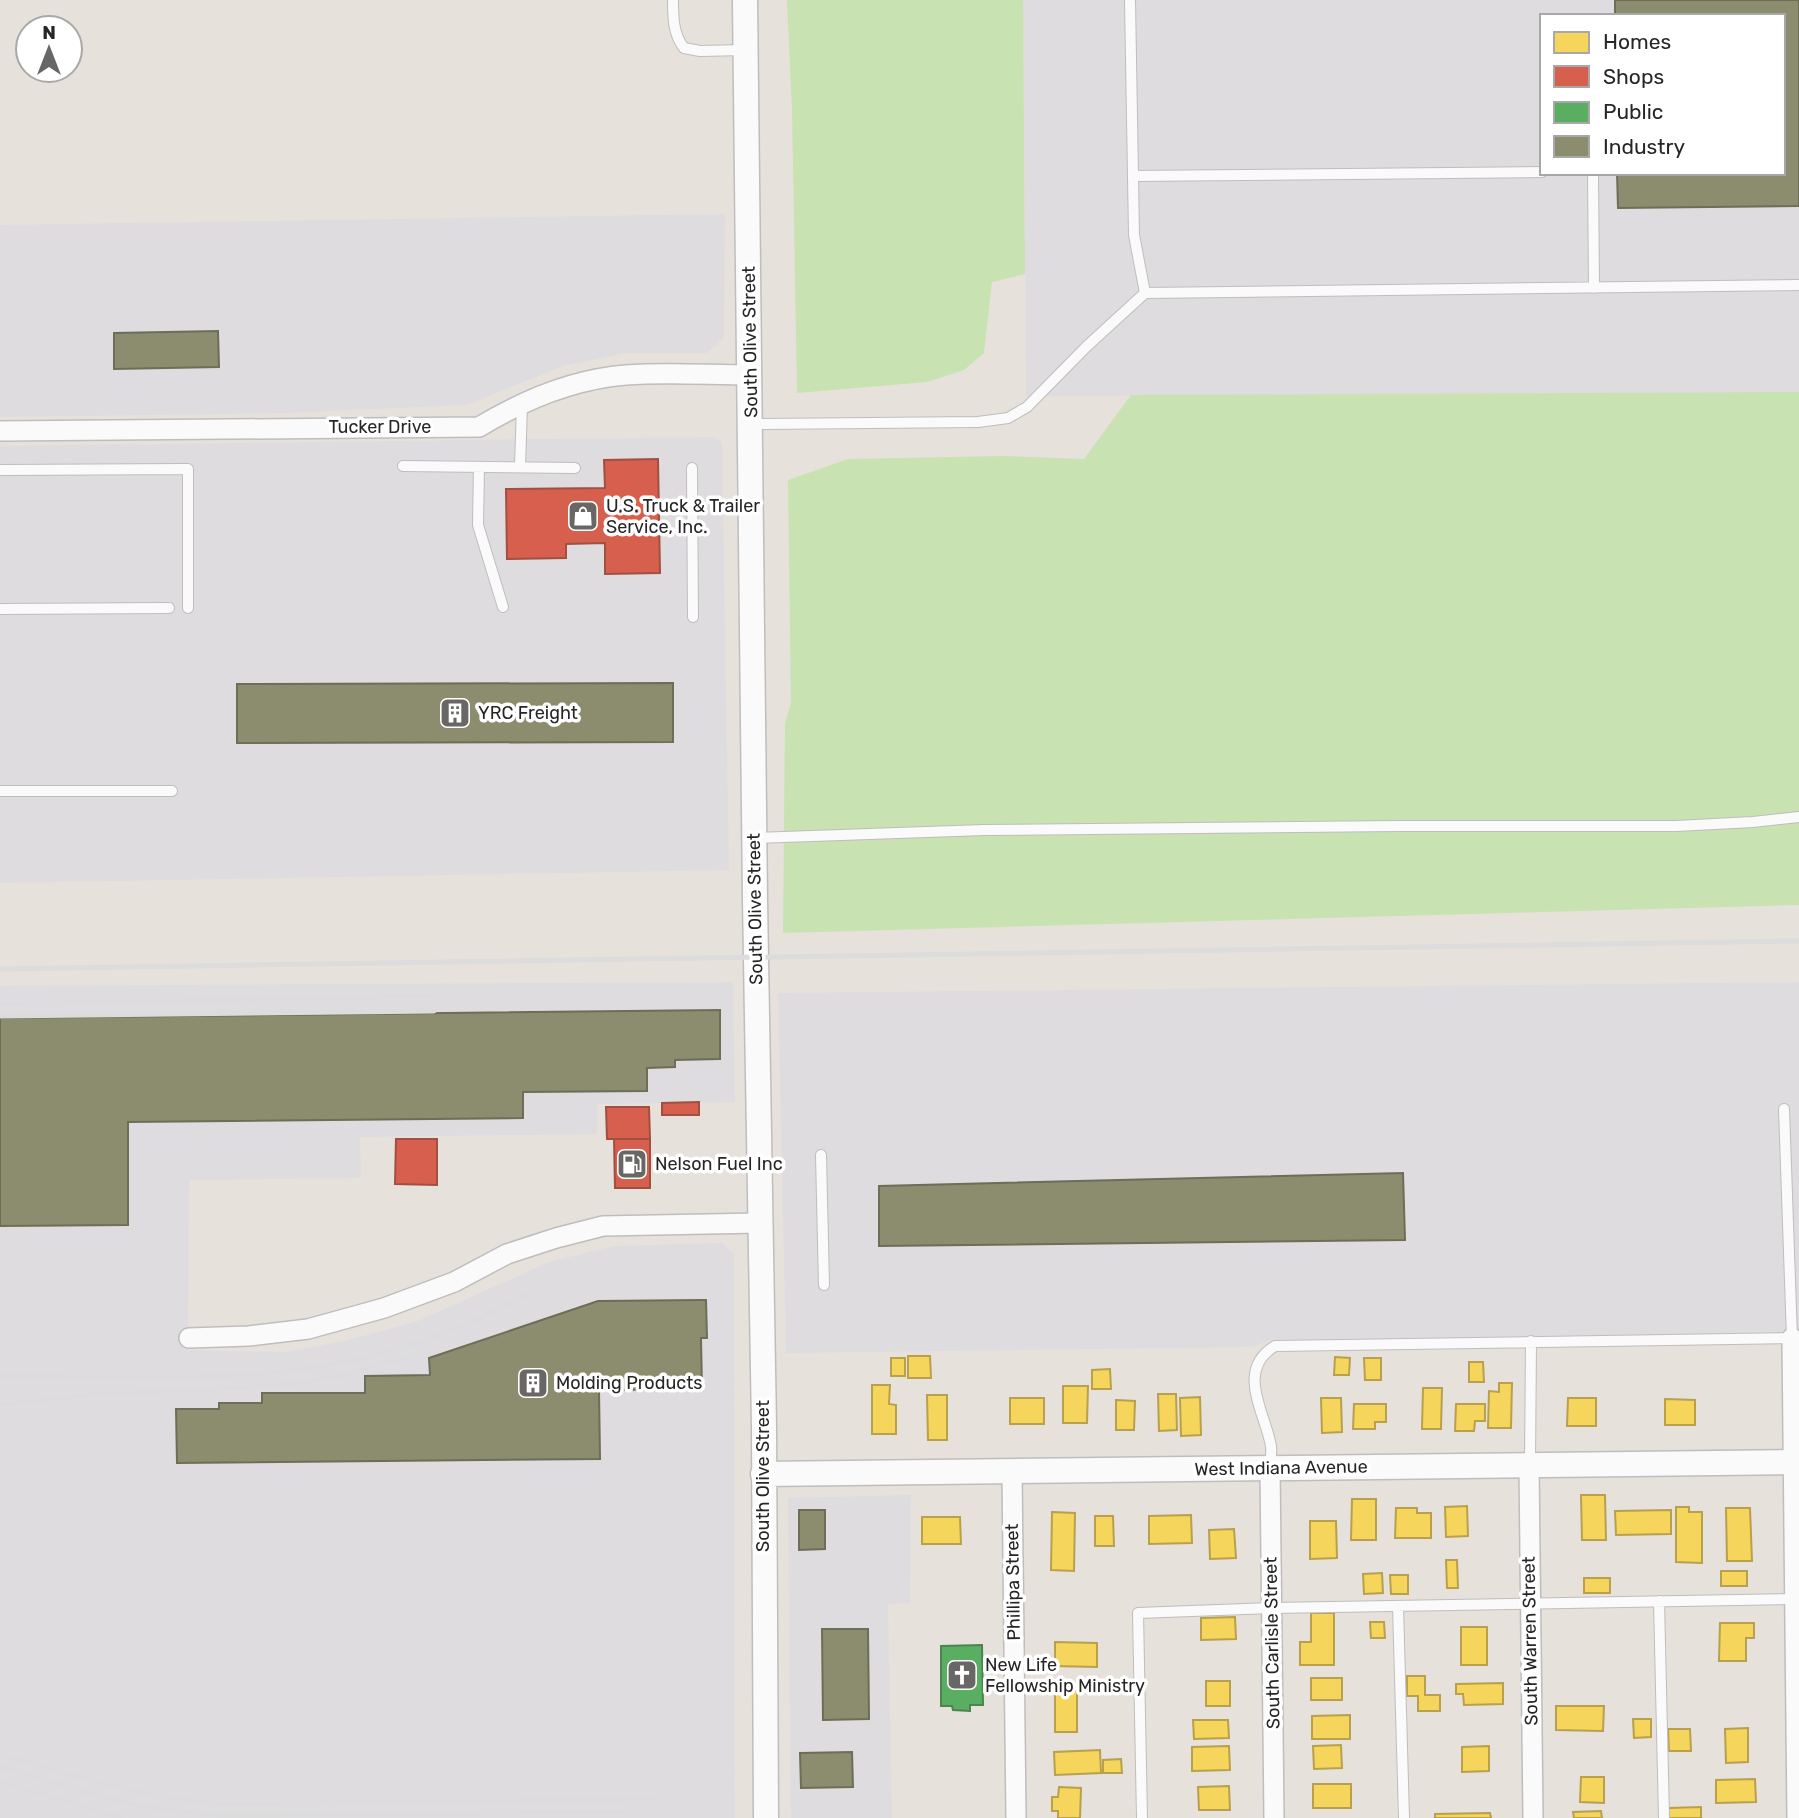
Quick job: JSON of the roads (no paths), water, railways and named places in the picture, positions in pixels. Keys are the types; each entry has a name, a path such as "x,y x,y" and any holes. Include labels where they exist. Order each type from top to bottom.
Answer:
{"street":[{"name":"South Olive Street","path":"745,0 766,1818"},
{"name":"Tucker Drive","path":"0,430 479,427 522,403 570,386 624,375 750,375"},
{"path":"189,1338 249,1336 307,1329 384,1308 454,1282 507,1254 603,1226 759,1223"},
{"path":"1795,1338 1797,1818"},
{"name":"West Indiana Avenue","path":"763,1474 1796,1462"},
{"name":"South Warren Street","path":"1529,1465 1533,1818"},
{"name":"South Carlisle Street","path":"1270,1468 1274,1818"},
{"name":"Phillipa Street","path":"1012,1472 1016,1818"}],"lane":[{"path":"673,0 673,22 676,35 684,48 700,51 746,50"},
{"path":"1130,0 1134,234 1145,293"},
{"path":"1133,176 1540,172"},
{"path":"1592,175 1594,288"},
{"path":"751,424 978,422 1008,418 1027,407 1086,347 1145,293 1799,285"},
{"path":"520,467 522,403"},
{"path":"403,466 575,468"},
{"path":"479,467 478,526 503,607"},
{"path":"692,468 693,617"},
{"path":"0,470 188,469 188,608"},
{"path":"0,609 169,608"},
{"path":"0,791 172,791"},
{"path":"754,838 997,830 1676,826 1799,817"},
{"path":"1270,1468 1271,1448 1257,1398 1255,1372 1264,1353 1275,1346 1795,1338 1784,1109"},
{"path":"821,1155 824,1285"},
{"path":"1529,1465 1531,1341"},
{"path":"1142,1818 1138,1613 1272,1608 1796,1599"},
{"path":"1659,1601 1664,1818"},
{"path":"1398,1606 1404,1818"}],"railway":[{"path":"0,969 1799,941"},
{"path":"0,1004 434,996"},
{"path":"0,1016 434,1011"},
{"path":"0,1376 205,1376 308,1368 358,1359 423,1341 529,1293"},
{"path":"97,1394 290,1384 335,1377 419,1354"},
{"path":"0,1405 107,1393"},
{"path":"0,1754 138,1792 224,1804 653,1799"},
{"path":"0,1767 145,1807 224,1816 653,1811"},
{"path":"0,1782 122,1818"}],"place":[{"name":"U.S. Truck & Trailer Service, Inc.","path":"583,516"},
{"name":"YRC Freight","path":"455,713"},
{"name":"Nelson Fuel Inc","path":"632,1164"},
{"name":"Molding Products","path":"533,1383"},
{"name":"New Life Fellowship Ministry","path":"962,1675"}]}
